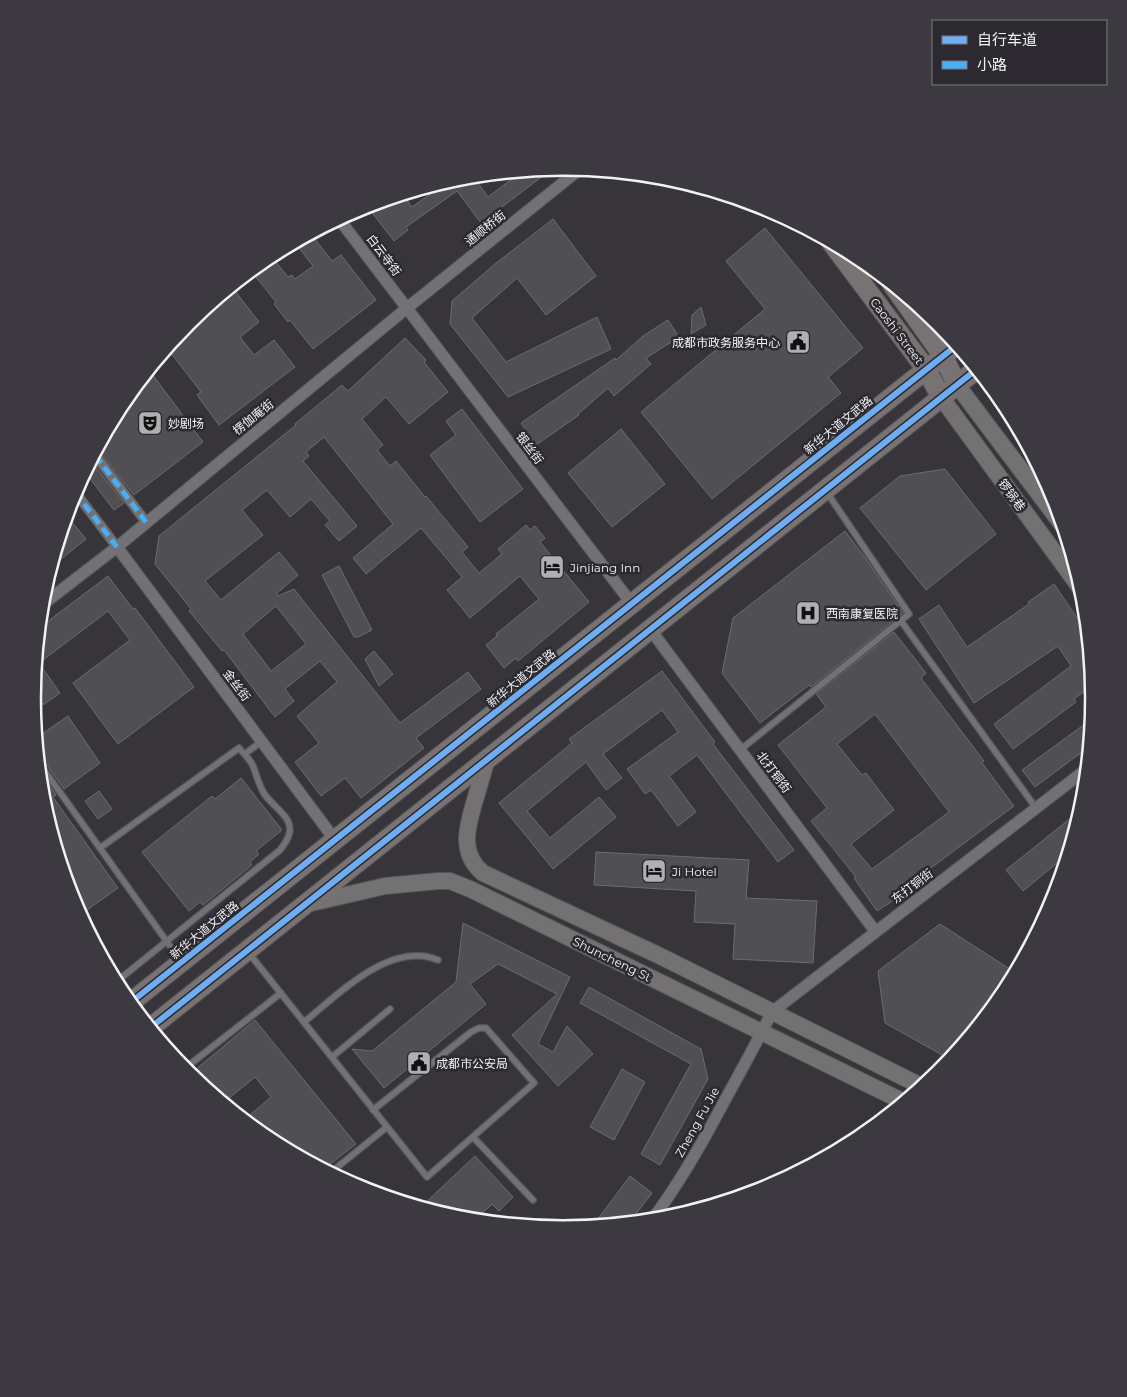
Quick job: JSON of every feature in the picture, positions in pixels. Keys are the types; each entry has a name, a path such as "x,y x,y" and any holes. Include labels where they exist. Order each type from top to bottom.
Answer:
{"main road":[{"name":"Caoshi Street","path":"842,256 926,369 942,397"},
{"name":"Caoshi Street","path":"925,322 950,350 957,385"},
{"name":"新华大道文武路","path":"136,998 950,350"},
{"path":"155,1024 972,373"},
{"name":"锣锅巷","path":"957,385 1049,507"},
{"name":"锣锅巷","path":"942,397 1071,575"},
{"name":"Shuncheng St","path":"488,759 467,830 467,846 471,858 475,866 483,873 658,955 916,1084"},
{"name":"Shuncheng St","path":"305,904 385,886 438,881 450,882 470,889 898,1099"}],"street":[{"name":"通顺桥街","path":"407,308 571,176"},
{"name":"白云寺街","path":"344,225 407,308"},
{"name":"楞伽庵街","path":"51,598 117,547 407,308"},
{"name":"银丝街","path":"407,308 632,604"},
{"path":"99,460 146,522"},
{"path":"81,500 117,547"},
{"name":"金丝街","path":"117,547 335,840"},
{"name":"北打铜街","path":"650,629 875,932"},
{"name":"东打铜街","path":"762,1033 772,1012 1080,774"},
{"name":"Zheng Fu Jie","path":"657,1212 696,1154 762,1033"}],"lane":[{"path":"740,750 909,614 825,490"},
{"path":"901,621 1036,808"},
{"path":"245,754 262,741"},
{"path":"100,848 239,748 253,766 256,779 264,794 288,822 290,833 288,840 280,850 122,977"},
{"path":"47,774 182,962"},
{"path":"247,950 427,1177 534,1083 486,1028 479,1028 471,1032 374,1110"},
{"path":"304,1022 363,974 378,965 396,958 414,955 438,960"},
{"path":"190,1064 281,993"},
{"path":"332,1057 390,1009"},
{"path":"336,1168 387,1127"},
{"path":"473,1137 533,1200"}],"building":[{"path":"542,177 481,223 457,191 406,227 408,230 394,241 372,213 407,201 412,207 432,193 478,184 488,197 512,179"},
{"path":"553,219 596,276 546,315 517,278 472,318 506,362 597,317 611,349 508,397 450,324 452,301 495,264"},
{"path":"765,228 863,348 828,377 841,393 712,499 641,412 765,309 726,261"},
{"path":"315,239 332,261 341,255 376,300 313,349 290,320 288,322 274,304 276,302 256,277 276,262 288,277 292,275 295,279 313,266 299,248"},
{"path":"236,292 259,322 240,337 254,355 274,340 295,367 219,425 197,395 201,392 171,354 194,329"},
{"path":"701,307 706,325 691,334 692,315"},
{"path":"668,320 679,337 646,358 651,364 614,396 608,388 579,415 536,445 521,423 615,358 616,360 643,336"},
{"path":"405,338 426,360 424,362 448,392 409,424 386,397 362,419 383,445 377,450 390,466 396,461 426,496 468,547 462,552 479,573 502,554 498,549 526,525 530,530 535,526 545,538 540,542 589,602 518,661 516,658 504,668 486,645 497,636 496,634 539,599 520,576 470,618 447,590 462,577 421,528 366,574 353,558 393,524 324,437 306,452 309,456 303,461 357,526 339,541 325,525 330,521 311,499 290,517 267,490 242,510 263,535 205,581 221,600 279,552 298,575 277,593 278,596 294,589 400,723 468,672 481,689 416,738 424,748 361,798 345,778 321,796 295,762 319,743 297,716 337,682 320,661 285,689 294,701 275,717 224,650 222,651 189,611 191,609 155,564 159,536 296,425 342,385 348,391","holes":["276,606 306,644 271,671 243,634"]},
{"name":"妙剧场","path":"153,376 203,442 134,495 102,455 129,408"},
{"path":"462,409 523,489 480,522 430,455 456,435 446,421"},
{"path":"621,429 665,484 612,527 568,473"},
{"path":"96,467 124,503 114,510 90,479"},
{"path":"945,469 996,534 926,590 860,508 900,476"},
{"path":"72,522 86,539 60,560"},
{"path":"845,531 903,613 811,687 809,685 760,723 722,673 733,618"},
{"path":"339,566 372,630 358,637 354,637 322,575"},
{"path":"108,576 133,609 135,608 194,687 118,744 73,683 130,640 108,611 42,660 47,622"},
{"path":"1054,584 1080,622 1085,664 1086,690 1074,699 1076,702 1013,749 994,724 1071,666 1058,646 974,703 919,619 939,605 967,647 1029,604 1028,602"},
{"path":"894,632 926,673 921,678 984,761 982,763 1014,806 892,897 894,900 877,911 854,878 856,877 811,821 827,808 778,745 826,707 816,694","holes":["875,714 949,812 872,869 851,844 894,810 866,773 862,775 837,744"]},
{"path":"374,651 393,674 379,686 365,659"},
{"path":"42,667 60,693 43,705 41,702"},
{"path":"662,671 715,742 713,744 794,850 778,862 697,755 669,776 696,812 678,826 651,790 645,794 627,769 678,732 662,710 603,754 622,778 606,790 586,762 527,811 550,838 599,797 616,817 553,869 499,803 572,743 569,739"},
{"path":"68,716 100,763 64,789 46,764 42,734"},
{"path":"1085,724 1083,751 1035,787 1022,770"},
{"path":"241,778 282,830 256,851 259,854 250,862 252,865 203,905 200,902 189,911 142,852 212,796 215,799"},
{"path":"49,784 56,795 53,797 118,888 87,910 59,834"},
{"path":"99,791 112,809 98,819 85,801"},
{"path":"1072,817 1060,861 1023,891 1006,870"},
{"path":"596,852 749,860 746,898 817,901 813,963 733,959 735,924 694,922 696,891 594,885"},
{"path":"463,923 570,977 538,1044 553,1052 567,1026 593,1054 558,1086 512,1035 557,994 498,964 470,984 486,1004 384,1088 352,1049 372,1051 456,982"},
{"path":"940,924 1010,969 978,1016 944,1056 885,1023 878,971"},
{"path":"589,987 701,1049 708,1079 660,1165 641,1154 691,1064 580,1003"},
{"path":"255,1020 356,1144 329,1165 273,1133 249,1115 271,1097 255,1077 228,1099 196,1069"},
{"path":"622,1069 645,1082 614,1140 590,1127"},
{"path":"475,1156 513,1197 499,1211 492,1204 481,1214 426,1202"},
{"path":"630,1176 652,1193 635,1216 597,1220"}],"marked path":[{"path":"99,460 146,522"},
{"path":"81,500 117,547"}],"cycle path":[{"path":"136,998 952,349"},
{"path":"155,1024 972,373"}],"place":[{"name":"成都市政务服务中心","path":"798,342"},
{"name":"妙剧场","path":"150,423"},
{"name":"Jinjiang Inn","path":"552,567"},
{"name":"西南康复医院","path":"808,613"},
{"name":"Ji Hotel","path":"654,871"},
{"name":"成都市公安局","path":"419,1063"}]}
